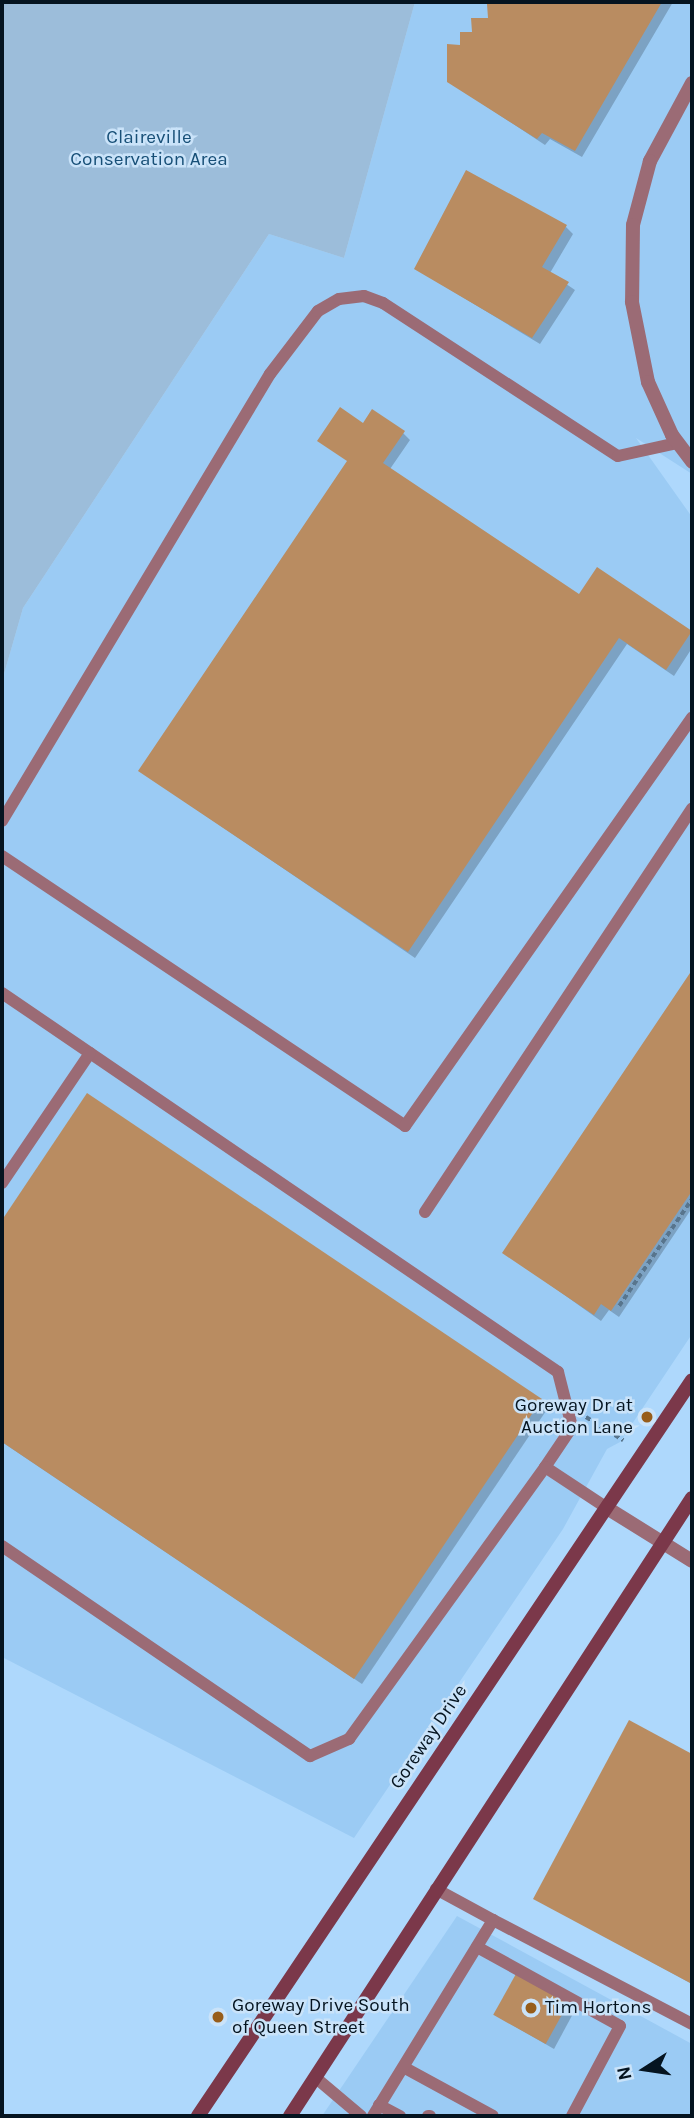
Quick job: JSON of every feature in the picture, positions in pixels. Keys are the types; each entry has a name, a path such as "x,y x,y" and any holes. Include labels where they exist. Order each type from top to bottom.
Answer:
{"main road":[{"name":"Goreway Drive","path":"198,2116 692,1380"},
{"path":"290,2116 692,1498"}],"street":[{"path":"692,83 650,161 633,225 638,348 677,443 692,463"},
{"path":"607,1508 692,1561"}],"lane":[{"path":"2,821 270,374 318,311 339,299 364,296 618,456 677,443"},
{"path":"2,856 405,1126 692,718"},
{"path":"425,1212 692,808"},
{"path":"2,993 558,1372 572,1427 349,1740 310,1756 2,1546"},
{"path":"2,1183 90,1053"},
{"path":"545,1467 607,1508"},
{"path":"436,1889 692,2024"},
{"path":"400,2116 376,2110 405,2068 493,1920"},
{"path":"477,1947 620,2025 572,2116"},
{"path":"405,2068 493,2116"},
{"path":"316,2078 361,2116"}],"path":[{"path":"620,1306 692,1199"},
{"path":"581,1414 623,1440"}],"shaded area":[{"path":"415,2 692,2 692,474 636,438 692,517 692,1334 620,1442 607,1449 563,1529 354,1838 2,1657 2,681 23,608 269,234 344,258"},
{"path":"457,1916 692,2044 692,2116 322,2116"}],"green space":[{"name":"Claireville Conservation Area","path":"2,2 415,2 344,258 269,234 23,608 2,681"}],"building":[{"path":"662,2 575,151 542,133 537,139 447,82 447,44 460,45 460,32 472,32 471,18 488,18 487,4"},
{"path":"466,170 567,225 542,267 569,282 532,338 414,269"},
{"path":"340,407 363,423 372,409 405,431 383,463 579,594 597,567 692,631 666,670 619,638 408,952 138,771 347,461 317,441"},
{"path":"692,970 692,1191 611,1311 601,1304 594,1315 502,1253"},
{"path":"87,1093 542,1399 354,1679 2,1442 2,1220"},
{"path":"629,1720 692,1754 692,1984 533,1899"},
{"name":"Tim Hortons","path":"517,1972 569,2001 546,2044 493,2015"}],"place":[{"name":"Goreway Dr at Auction Lane","path":"647,1417"},
{"name":"Tim Hortons","path":"531,2008"},
{"name":"Goreway Drive South of Queen Street","path":"218,2017"}]}
